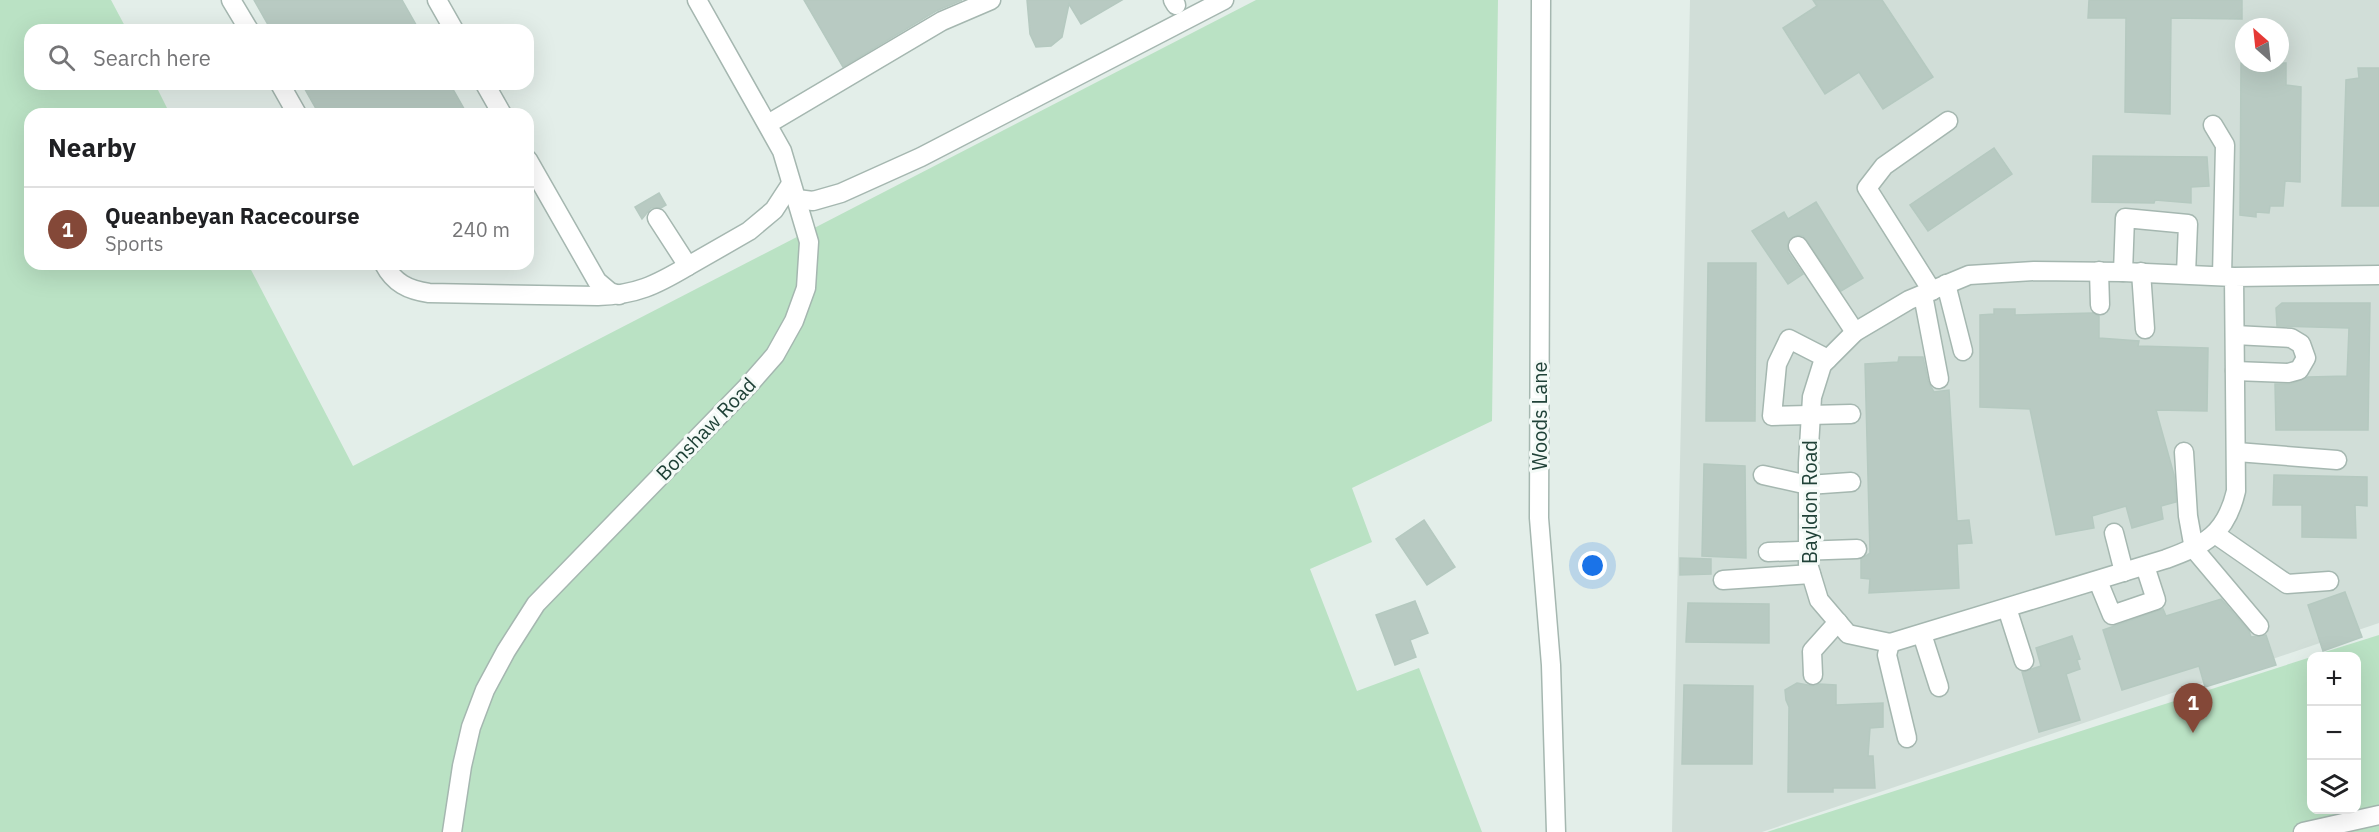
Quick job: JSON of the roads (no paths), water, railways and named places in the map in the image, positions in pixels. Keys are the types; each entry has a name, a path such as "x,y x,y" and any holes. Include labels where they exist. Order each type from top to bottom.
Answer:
{"street":[{"path":"231,0 245,24"},
{"path":"437,0 451,24"},
{"name":"Bonshaw Road","path":"452,832 462,766 471,727 485,690 506,651 536,604 747,387 775,355 794,321 806,288 809,242 782,151 697,0"},
{"path":"768,124 942,21 991,0"},
{"path":"387,270 401,284 412,290 429,293 620,296 658,284 749,231 794,192 813,201 841,193 901,166 1224,0"},
{"name":"Woods Lane","path":"1541,0 1539,518 1551,664 1556,832"},
{"path":"283,90 294,108"},
{"path":"488,90 499,108"},
{"path":"1948,121 1884,166 1867,188 1934,290 1963,351"},
{"path":"2213,125 2225,146 2228,277"},
{"path":"534,171 597,281 620,296"},
{"path":"657,218 688,266"},
{"path":"2123,272 2124,218 2188,224 2186,274"},
{"path":"1798,246 1855,332"},
{"name":"Bayldon Road","path":"2228,277 2235,335 2236,491 2231,513 2215,534 2193,549 2145,566 1890,643 1848,634 1820,600 1808,564 1808,485 1812,397 1822,365 1855,332 1934,290 1969,275 2034,271 2141,272 2228,277 2379,275"},
{"path":"2099,271 2100,305"},
{"path":"2141,272 2145,329"},
{"path":"1934,290 1939,379"},
{"path":"2235,335 2291,338 2301,344 2306,358 2299,370 2288,373 2235,370"},
{"path":"1828,359 1789,339 1777,364 1772,416 1851,414"},
{"path":"2237,452 2337,460"},
{"path":"2184,453 2188,516 2193,549 2259,626"},
{"path":"1763,475 1808,485 1851,482"},
{"path":"2114,533 2124,572"},
{"path":"2215,534 2287,584 2329,581"},
{"path":"1768,552 1857,549"},
{"path":"2098,581 2112,615 2156,600 2145,566"},
{"path":"1723,580 1811,574"},
{"path":"2007,609 2024,661"},
{"path":"1813,675 1812,651 1838,622"},
{"path":"1922,634 1939,687"},
{"path":"1890,643 1887,655 1907,738"},
{"path":"2303,832 2379,815"}],"place":[{"name":"Queanbeyan Racecourse","path":"2193,733"}]}
